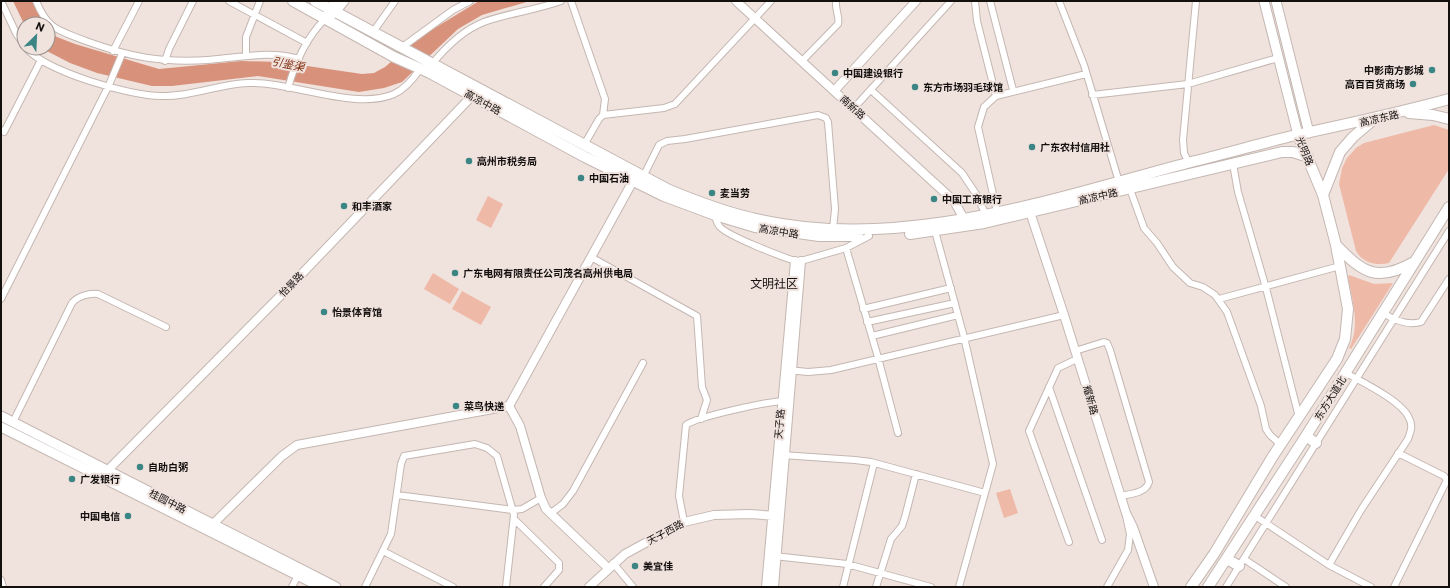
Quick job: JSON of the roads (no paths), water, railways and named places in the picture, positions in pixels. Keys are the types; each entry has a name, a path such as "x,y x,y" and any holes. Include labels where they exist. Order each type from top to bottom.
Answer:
{"main road":[{"name":"高凉中路","path":"293,1 394,57 472,96 578,154 633,181 755,227 790,233 819,236 869,236 935,231 984,223 1130,189 1216,167 1288,152 1302,154 1308,157"},
{"name":"高凉中路","path":"315,1 333,7 403,49 669,190 716,212 769,222 833,229 869,230 908,227 964,219 986,215 1119,182 1309,133"},
{"path":"325,19 333,7 344,1"},
{"name":"光明路","path":"1264,1 1298,135 1323,195 1336,245 1347,301"},
{"name":"光明路","path":"1276,1 1309,133"},
{"path":"384,51 389,41"},
{"path":"1286,87 1296,85"},
{"name":"高凉东路","path":"1309,133 1403,112 1449,99"},
{"path":"1403,112 1432,115 1449,119"},
{"path":"1323,195 1340,152 1353,137 1374,119"},
{"path":"1213,157 1216,167"},
{"name":"东方大道北","path":"1208,587 1346,373 1449,207"},
{"path":"1336,245 1361,268 1375,273 1397,271 1415,261"},
{"name":"东方大道北","path":"1191,587 1214,554 1279,447 1337,359 1344,344 1348,320 1347,301"},
{"name":"桂圆中路","path":"1,416 213,524 299,572 321,587"},
{"name":"桂圆中路","path":"1,427 102,478 299,572 336,587"},
{"path":"1306,436 1316,443"},
{"path":"1279,447 1292,458"},
{"path":"102,478 108,470"},
{"path":"1227,559 1241,562"}],"street":[{"path":"1,1 16,33"},
{"path":"36,1 44,17 54,28 113,51 121,56 165,61 209,60 246,55 280,54 298,61"},
{"path":"113,51 139,1"},
{"path":"165,61 171,44 193,1"},
{"path":"228,1 307,44"},
{"path":"246,55 246,37 260,1"},
{"path":"373,32 395,1"},
{"path":"403,49 453,10 470,1"},
{"path":"431,63 453,42 484,22 538,9 561,1"},
{"path":"571,1 605,100 603,116"},
{"name":"南新路","path":"736,1 957,204 964,219"},
{"path":"584,145 599,119 603,116 664,108 675,104 771,1"},
{"path":"802,61 838,24 839,20 835,12 836,1"},
{"path":"834,90 916,1"},
{"path":"854,108 951,1"},
{"path":"975,1 977,21 996,96"},
{"path":"990,1 1013,90"},
{"path":"1058,1 1086,74 1119,182"},
{"path":"1189,163 1183,146 1196,1"},
{"path":"288,86 307,44 325,19"},
{"path":"36,56 41,60 65,71 110,83 145,95 162,96 248,83 288,86 357,99 383,98 401,90 418,68"},
{"path":"1,299 110,83 121,56"},
{"path":"1092,95 1188,84 1278,58"},
{"path":"1,130 4,132 41,60"},
{"path":"997,212 978,128 984,108 996,96 1013,90 1086,74"},
{"path":"871,90 962,173 972,187 986,215"},
{"name":"怡景路","path":"108,470 294,282 472,96"},
{"path":"643,177 656,150 666,141 685,139 818,115 826,118 828,122 835,209 833,229"},
{"path":"1233,164 1238,192 1266,288 1299,417"},
{"path":"509,406 633,181"},
{"path":"1130,189 1144,228 1161,248 1174,267 1190,283 1203,287 1219,299 1235,330 1261,406 1266,429 1279,447"},
{"path":"716,212 719,226 723,229 751,243 798,261 846,248 869,236"},
{"name":"耀新路","path":"1030,212 1064,315 1120,496 1133,527 1154,587"},
{"path":"935,231 964,337 992,454 993,464 959,587"},
{"path":"1226,587 1449,231"},
{"path":"846,248 879,360 898,433"},
{"path":"591,257 697,316 702,387 707,400 701,419"},
{"name":"天子路","path":"766,587 772,556 776,516 798,261"},
{"path":"1219,299 1266,288 1340,266"},
{"path":"1383,313 1393,319 1412,323 1423,321 1449,279"},
{"path":"1,283 7,286"},
{"path":"863,309 951,288"},
{"path":"14,422 73,302 77,298 91,294 98,294 166,327"},
{"path":"867,322 955,303"},
{"path":"872,336 958,315"},
{"path":"788,370 808,372 831,370 879,360 964,337 1064,315"},
{"path":"1075,351 1104,342 1107,343 1110,350 1149,482 1148,486 1143,490 1120,496"},
{"path":"1068,542 1029,434 1031,426 1058,368 1077,359"},
{"path":"551,513 563,504 573,491 643,363"},
{"path":"1329,565 1411,432 1409,417 1399,406 1346,373"},
{"path":"1049,388 1102,540"},
{"path":"684,522 679,496 684,430 687,424 701,419 785,401"},
{"path":"509,406 520,426 541,498 551,513 633,587"},
{"path":"213,524 282,456 297,445 509,406"},
{"path":"365,587 392,529 401,464 405,455 475,444 487,448 497,456 514,519 506,587"},
{"path":"1394,587 1447,480 1444,476 1398,453"},
{"path":"781,455 855,460 874,463 985,493"},
{"path":"843,587 847,564 874,463"},
{"path":"876,587 891,539 902,526 916,474"},
{"path":"397,496 512,510 522,509 541,498"},
{"path":"1107,587 1128,550 1130,534 1126,513"},
{"name":"天子西路","path":"589,587 624,554 684,522 714,515 750,514 776,516"},
{"path":"1255,516 1329,565 1371,587"},
{"path":"514,519 559,563 559,570 544,587"},
{"path":"383,551 454,587"},
{"path":"772,556 847,564 931,587"},
{"name":"天子路","path":"772,556 774,587"},
{"path":"1241,562 1286,587"},
{"path":"292,587 299,572"},
{"path":"1,580 3,587"}],"water":[{"path":"13,1 33,1 40,16 20,16"},
{"name":"引鉴渠","path":"479,1 530,1 482,15 458,29 402,82 384,88 359,92 258,76 172,86 152,86 97,73 70,63 56,56 56,36 75,44 159,69 241,61 280,62 362,74 374,73 385,67 420,37"}],"place":[{"name":"中影南方影城","path":"1432,70"},
{"name":"中国建设银行","path":"835,73"},
{"name":"高百百货商场","path":"1413,84"},
{"name":"东方市场羽毛球馆","path":"915,87"},
{"name":"广东农村信用社","path":"1032,147"},
{"name":"高州市税务局","path":"469,161"},
{"name":"中国石油","path":"581,178"},
{"name":"麦当劳","path":"712,193"},
{"name":"中国工商银行","path":"934,199"},
{"name":"和丰酒家","path":"344,206"},
{"name":"广东电网有限责任公司茂名高州供电局","path":"455,273"},
{"name":"怡景体育馆","path":"324,312"},
{"name":"菜鸟快递","path":"456,406"},
{"name":"自助白粥","path":"140,467"},
{"name":"广发银行","path":"72,479"},
{"name":"中国电信","path":"128,516"},
{"name":"美宜佳","path":"635,566"}],"district":[{"name":"文明社区","path":"774,284"}]}
